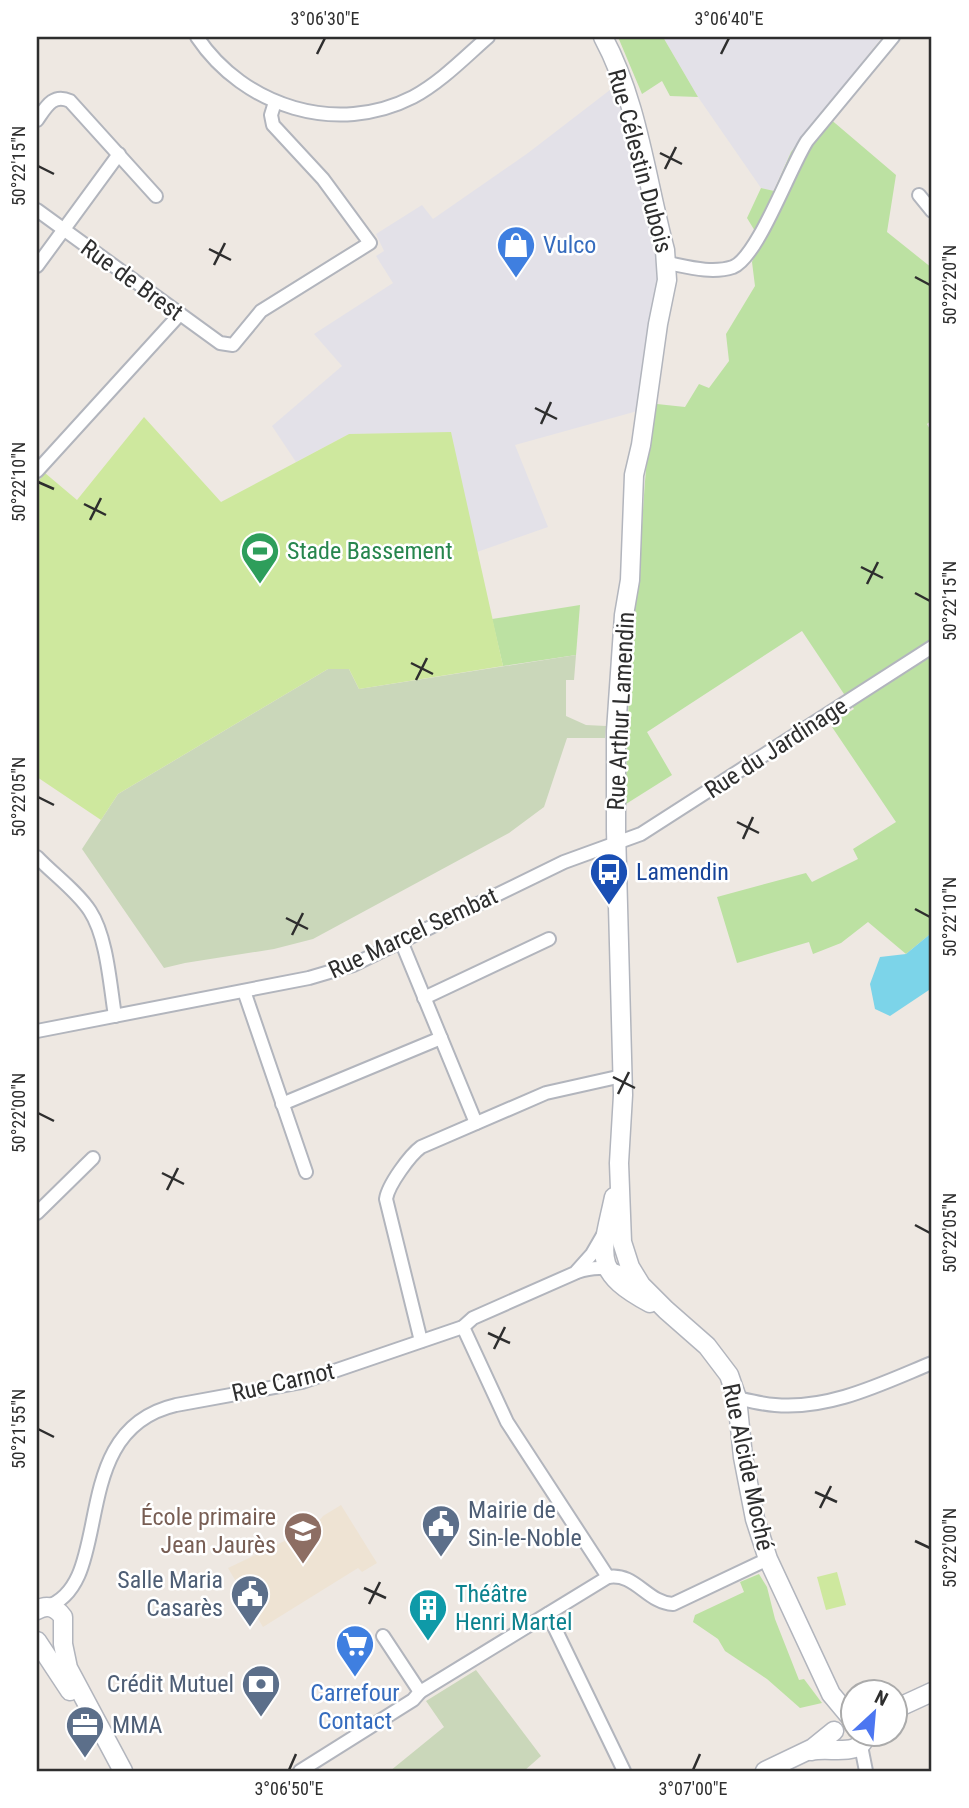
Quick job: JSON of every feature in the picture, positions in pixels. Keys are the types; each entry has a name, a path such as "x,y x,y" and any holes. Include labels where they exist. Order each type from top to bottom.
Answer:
{"street":[{"path":"197,37 205,49 246,86 275,102 302,111 336,115 356,114 387,107 423,91 488,37"},
{"name":"Rue Célestin Dubois","path":"596,37 613,58"},
{"name":"Rue Célestin Dubois","path":"603,37 632,111 668,263"},
{"path":"668,263 716,270 733,267 744,259 755,244 807,141 893,37"},
{"path":"37,120 52,100 65,98 75,104 156,196"},
{"name":"Rue de Brest","path":"37,211 220,343 229,346 237,342 266,307 370,243 323,179 273,125 271,116 275,102"},
{"path":"37,266 119,154"},
{"path":"919,195 932,211"},
{"name":"Rue Arthur Lamendin","path":"620,1163 622,1076 616,731 624,615 630,580 632,496 668,263"},
{"path":"37,471 180,314"},
{"name":"Rue du Jardinage","path":"616,844 641,834 932,647"},
{"name":"Rue Marcel Sembat","path":"37,1031 309,978 342,969 541,872 616,844"},
{"path":"37,857 85,904 94,919 102,946 115,1016"},
{"path":"424,998 549,939"},
{"path":"401,942 476,1123"},
{"path":"244,991 306,1172"},
{"path":"282,1104 441,1038"},
{"path":"421,1341 386,1193 416,1150 551,1091 622,1076"},
{"path":"37,1213 93,1158"},
{"path":"620,1163 603,1257 621,1285 666,1310"},
{"path":"620,1163 622,1242 630,1266 641,1285"},
{"name":"Rue Carnot","path":"39,1609 62,1598 78,1578 108,1462 120,1440 139,1421 168,1406 302,1382 463,1327 473,1318 575,1273 598,1246 606,1231"},
{"path":"575,1273 607,1267 641,1285 666,1310"},
{"name":"Rue Alcide Moché","path":"666,1310 707,1346 729,1375 737,1398 743,1457 755,1519 768,1559 823,1678 839,1705"},
{"path":"463,1327 512,1431 608,1577"},
{"path":"737,1398 784,1406 828,1401 864,1391 932,1363"},
{"path":"300,1771 413,1700 420,1692 608,1577 616,1575 630,1579 658,1601 673,1604 768,1559"},
{"path":"39,1609 59,1612 64,1620 63,1644 68,1668 123,1771"},
{"path":"548,1614 624,1771"},
{"path":"37,1640 52,1641 64,1629"},
{"path":"383,1636 420,1692"},
{"path":"37,1640 75,1700 110,1771"},
{"name":"Rue Alcide Moché","path":"823,1678 832,1708 835,1741 839,1741"},
{"path":"909,1704 932,1692"},
{"path":"805,1753 839,1723"},
{"path":"765,1771 805,1753 839,1746"},
{"path":"862,1748 866,1771"}],"shaded area":[{"path":"663,37 882,37 791,152 773,191 761,188 698,97"},
{"path":"619,83 662,255 641,410 515,445 548,527 477,552 450,433 349,434 296,462 272,426 342,366 314,334 393,283 376,256 384,251 376,234 422,205 433,219 528,153"},
{"name":"École primaire Jean Jaurès","path":"341,1505 377,1563 362,1572 358,1568 263,1627 228,1568 314,1527 323,1516"}],"green space":[{"path":"618,37 663,37 698,97 670,96 662,81 642,94"},
{"path":"822,112 896,175 887,232 932,268 932,420 927,424 932,433 932,935 906,954 868,922 841,943 813,954 809,942 737,963 717,897 806,873 812,882 858,859 853,849 896,822 830,724 854,709 802,631 647,732 672,775 626,804 635,604 648,454 657,404 685,407 699,384 709,388 729,361 726,334 755,286 752,262 761,241 747,218 761,188 774,191 791,152"},
{"name":"Stade Bassement","path":"144,417 221,502 349,434 451,432 503,666 359,689 349,669 328,669 118,794 101,820 37,777 37,483 45,473 77,500"},
{"path":"580,605 576,655 503,666 492,619"},
{"path":"576,655 574,680 566,680 566,716 586,725 606,726 605,738 567,738 544,807 509,833 313,939 274,949 164,968 82,849 118,794 328,669 349,669 359,689"},
{"path":"837,1572 846,1605 826,1610 817,1577"},
{"path":"759,1574 767,1587 775,1619 799,1680 804,1679 822,1703 800,1708 767,1679 725,1651 718,1639 693,1622 695,1615 744,1592 740,1582"},
{"path":"476,1670 541,1756 524,1771 390,1771 444,1727 426,1701"}],"water":[{"path":"932,935 932,991 929,990 890,1016 875,1009 870,984 880,957 906,954"}],"place":[{"name":"Vulco","path":"516,279"},
{"name":"Stade Bassement","path":"260,585"},
{"name":"Lamendin","path":"609,906"},
{"name":"Mairie de Sin-le-Noble","path":"441,1558"},
{"name":"École primaire Jean Jaurès","path":"303,1565"},
{"name":"Salle Maria Casarès","path":"250,1628"},
{"name":"Théâtre Henri Martel","path":"428,1642"},
{"name":"Carrefour Contact","path":"355,1678"},
{"name":"Crédit Mutuel","path":"261,1718"},
{"name":"MMA","path":"85,1759"}]}
